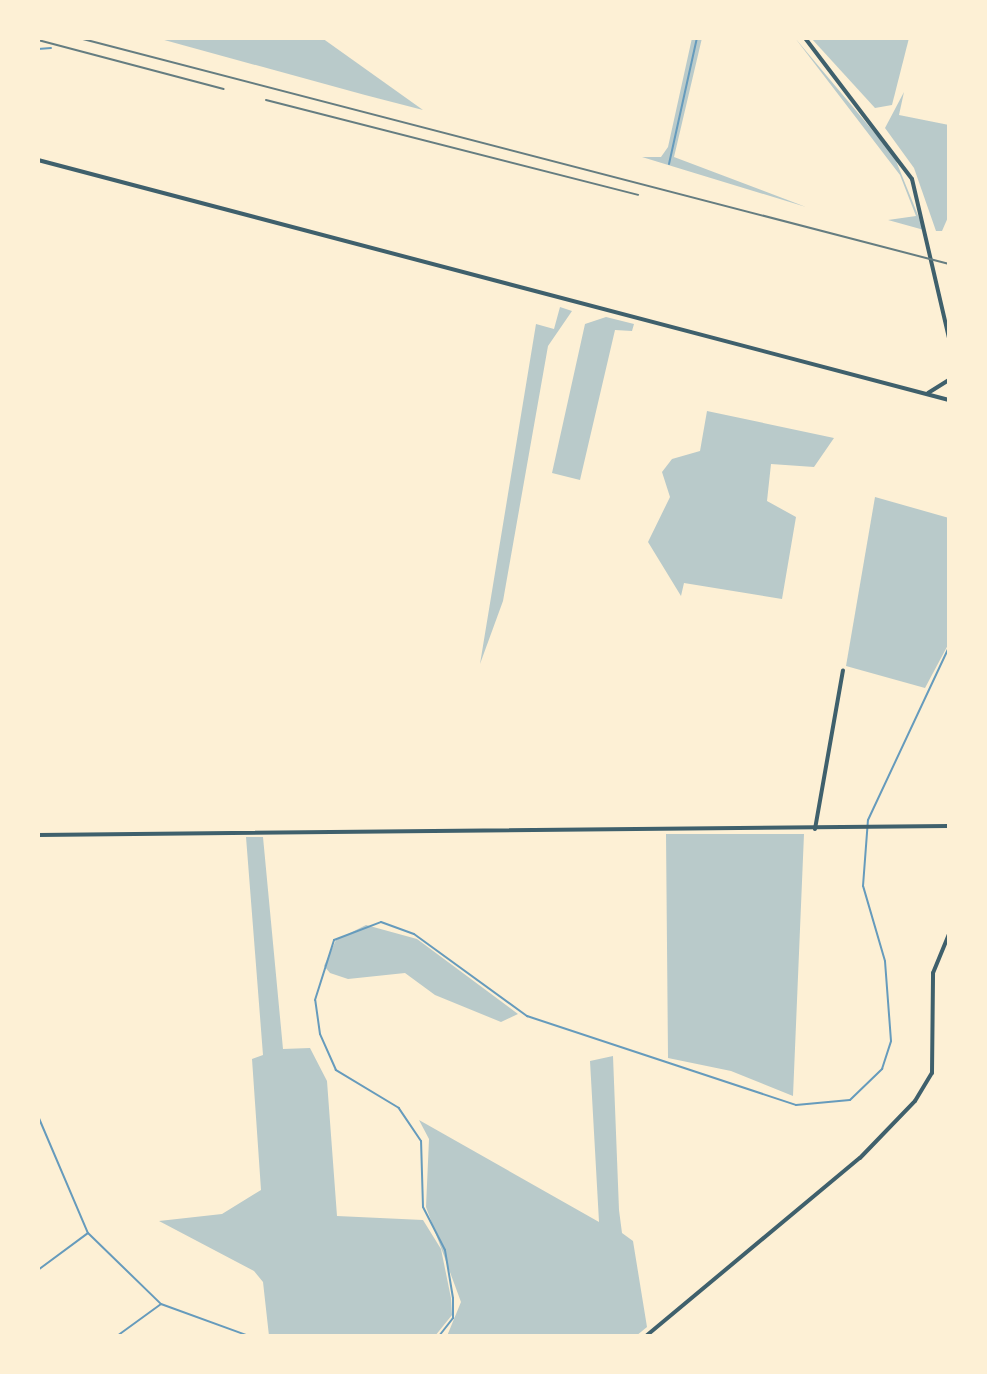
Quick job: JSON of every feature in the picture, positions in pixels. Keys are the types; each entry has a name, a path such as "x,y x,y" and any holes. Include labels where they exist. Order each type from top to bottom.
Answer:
{"street":[{"path":"805,38 912,179 949,338"},
{"path":"38,160 949,400"},
{"path":"926,393 949,380"},
{"path":"815,829 843,670"},
{"path":"38,835 949,826"},
{"path":"646,1336 860,1158 915,1101 932,1073 933,973 949,934"}],"shaded area":[{"path":"157,38 322,38 423,110 365,95"},
{"path":"692,38 702,38 674,157 806,207 642,157 661,157 668,147"},
{"path":"795,38 894,156 924,230 888,220 916,216 900,175"},
{"path":"811,38 909,38 892,105 875,108"},
{"path":"904,92 899,115 949,125 949,215 942,231 936,231 914,168 885,128"},
{"path":"560,307 572,311 548,346 503,601 480,664 536,324 554,329"},
{"path":"606,317 634,324 632,331 615,330 580,480 552,473 585,324"},
{"path":"707,411 834,438 814,467 771,464 767,501 796,517 782,599 684,583 681,596 648,542 670,497 662,472 672,459 700,451"},
{"path":"875,497 949,518 949,643 925,688 846,666"},
{"path":"666,834 804,834 793,1096 731,1071 668,1058"},
{"path":"246,837 263,837 283,1049 310,1048 327,1081 337,1216 423,1220 441,1249 451,1298 452,1315 435,1336 269,1336 263,1282 254,1271 159,1221 222,1214 261,1190 252,1059 263,1055"},
{"path":"366,925 417,939 518,1014 501,1022 435,995 405,973 348,979 330,973 324,966 336,940"},
{"path":"613,1056 619,1210 622,1233 633,1241 647,1327 636,1336 447,1336 461,1302 426,1207 429,1139 419,1120 599,1222 590,1061"}],"waterway":[{"path":"669,164 697,38"},
{"path":"38,49 51,48"},
{"path":"439,1336 453,1318 453,1298 445,1250 423,1207 421,1141 399,1108 336,1070 320,1034 315,1000 334,940 381,922 414,934 527,1016 796,1105 850,1100 882,1069 891,1041 885,961 863,886 868,820 949,647"},
{"path":"38,1116 88,1233 161,1304"},
{"path":"38,1270 88,1233"},
{"path":"117,1336 161,1304 249,1336"}],"railway":[{"path":"79,38 949,264"},
{"path":"38,40 224,89"},
{"path":"266,100 638,195"}]}
